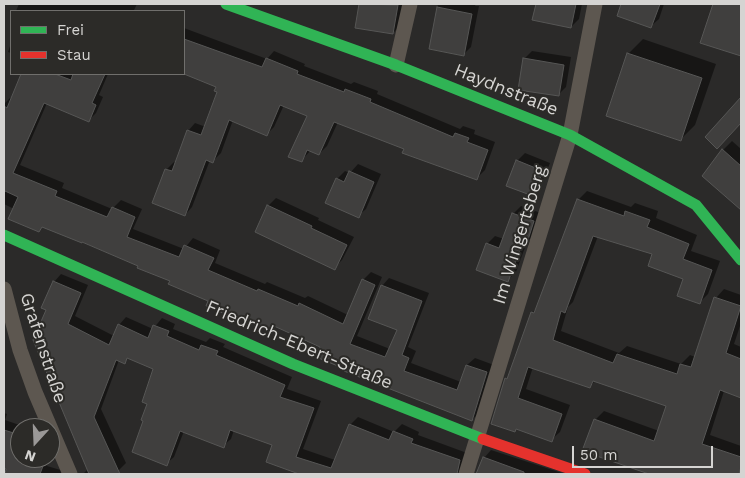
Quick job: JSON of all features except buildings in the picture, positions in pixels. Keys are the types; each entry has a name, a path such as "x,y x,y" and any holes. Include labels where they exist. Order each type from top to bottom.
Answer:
{"street":[{"name":"Haydnstraße","path":"226,4 250,8 570,135 696,205 741,260"},
{"path":"396,65 410,4"},
{"name":"Im Wingertsberg","path":"466,474 570,135 595,4"},
{"name":"Friedrich-Ebert-Straße","path":"4,235 293,364 478,437 585,474"},
{"name":"Grafenstraße","path":"4,289 20,350 70,474"}],"traffic: fast":[{"path":"226,4 396,65 570,135 696,205 741,260"},
{"path":"4,235 293,364 483,439"}],"traffic: jam":[{"path":"483,439 585,474"}]}
